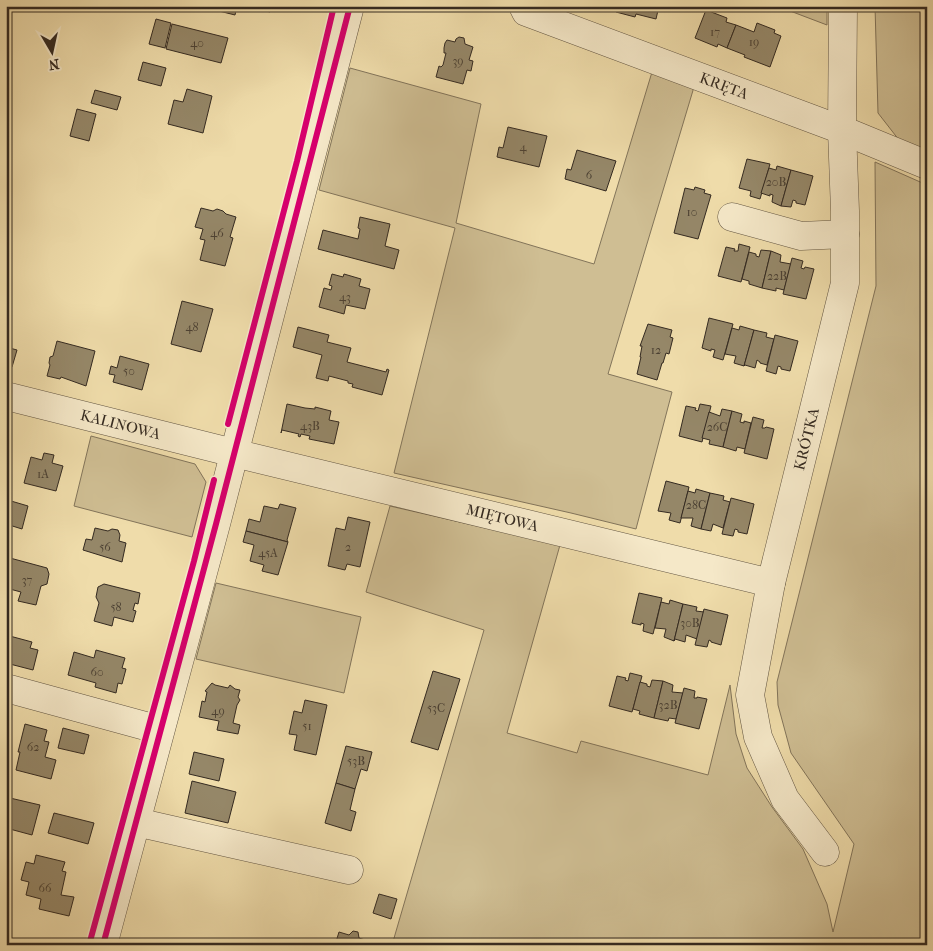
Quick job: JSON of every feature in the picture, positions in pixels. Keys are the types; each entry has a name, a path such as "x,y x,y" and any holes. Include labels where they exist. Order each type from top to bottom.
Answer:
{"street":[{"path":"103,945 234,453 350,6"},
{"name":"KRĘTA","path":"523,6 526,12 842,130 927,165"},
{"name":"KRÓTKA","path":"825,852 785,799 758,736 750,696 771,583 845,283 842,130 843,6"},
{"path":"732,217 802,236 845,234"},
{"name":"KALINOWA","path":"6,396 234,453"},
{"name":"MIĘTOWA","path":"234,453 771,583"},
{"path":"6,688 160,730"},
{"path":"136,822 349,870"}],"shaded area":[{"path":"777,6 827,6 827,25"},
{"path":"875,6 918,6 927,9 927,150 899,140 878,113"},
{"path":"350,68 481,104 456,223 594,264 652,72 694,87 608,374 672,392 636,529 394,473 455,228 319,190"},
{"path":"875,162 927,185 927,945 392,945 484,630 366,592 390,506 560,545 507,733 577,753 581,741 708,775 730,685 736,734 747,768 772,807 803,849 827,904 833,932 854,844 791,753 778,705 777,682 876,286"},
{"path":"91,436 195,464 206,482 192,537 74,506"},
{"path":"216,583 361,617 344,693 196,659"}],"building":[{"path":"216,6 237,6 235,15 215,10"},
{"path":"247,6 271,6 270,12"},
{"path":"617,6 659,6 656,19 636,14 635,17 616,12"},
{"path":"706,10 727,18 726,22 736,25 727,48 718,44 717,47 695,38"},
{"path":"156,19 171,23 165,48 149,44"},
{"path":"757,23 775,30 774,33 781,36 770,67 727,48 736,25 754,32"},
{"path":"172,24 228,38 221,63 166,49"},
{"path":"459,37 464,38 465,44 473,47 469,60 473,61 471,71 467,70 463,84 436,77 439,66 443,65 446,53 444,53 445,43 447,40 455,42"},
{"path":"143,62 166,68 161,86 138,80"},
{"path":"187,89 212,96 203,133 168,124 174,100 183,102"},
{"path":"95,90 121,97 117,110 91,103"},
{"path":"77,109 96,114 89,141 70,136"},
{"path":"508,127 547,136 539,167 497,157 499,147 503,148"},
{"path":"577,150 616,161 606,191 565,179 567,169 571,170"},
{"path":"747,159 770,164 760,199 750,196 751,191 739,188"},
{"path":"777,166 791,170 781,206 772,202 773,195 761,193 769,168 776,170"},
{"path":"791,170 813,176 805,205 796,203 793,200 791,207 781,206"},
{"path":"695,187 705,190 704,193 711,195 698,239 674,233 685,188 694,190"},
{"path":"201,208 213,211 217,209 236,217 230,237 233,238 225,266 200,260 205,240 200,239 203,229 195,227"},
{"path":"360,217 390,224 385,246 399,250 394,269 318,249 323,230 358,239"},
{"path":"739,244 750,247 741,282 718,276 726,247 738,251"},
{"path":"761,250 771,251 762,288 749,284 749,281 742,279 749,252 759,257"},
{"path":"771,251 781,255 780,262 791,264 784,290 776,288 776,291 762,288"},
{"path":"792,258 803,261 801,268 814,269 806,299 783,294"},
{"path":"332,274 343,277 344,274 361,279 359,286 370,289 365,309 346,305 344,314 319,307 324,288 331,290 332,286 329,285"},
{"path":"182,301 213,309 201,352 171,344"},
{"path":"709,318 733,324 723,360 713,357 715,350 711,349 711,351 702,348"},
{"path":"648,324 672,330 670,337 673,338 669,354 666,353 657,380 637,374 641,357 642,346 640,346"},
{"path":"740,326 754,330 744,366 734,363 736,356 725,354 732,328 739,330"},
{"path":"298,327 329,335 327,342 351,348 347,362 386,372 387,369 389,370 382,395 352,387 353,384 348,383 348,381 329,376 328,381 316,378 322,355 293,347"},
{"path":"754,330 767,333 766,337 774,339 767,365 757,360 755,368 744,366"},
{"path":"775,335 798,341 790,371 781,369 778,366 776,374 766,371"},
{"path":"57,341 95,351 86,386 61,377 60,379 47,376 50,357 53,356"},
{"path":"6,347 17,350 12,367 6,366"},
{"path":"120,356 149,364 142,390 113,382 115,375 109,374 111,366 117,368"},
{"path":"287,404 331,411 329,420 339,422 334,444 309,439 310,436 301,434 300,437 298,436 299,434 282,430 281,433"},
{"path":"700,404 711,406 702,442 679,436 686,406 696,408 695,410 698,411"},
{"path":"722,409 732,411 723,447 709,444 710,440 702,438 709,412 720,416"},
{"path":"732,411 742,414 740,422 751,423 745,449 737,447 736,451 723,447"},
{"path":"753,417 764,420 762,428 774,429 767,459 744,453"},
{"path":"44,453 54,455 52,463 63,466 56,491 24,483 31,457 42,460"},
{"path":"666,481 689,487 680,523 669,520 671,513 658,511"},
{"path":"696,489 710,493 701,529 691,526 693,518 681,518 688,491 695,493"},
{"path":"710,493 724,496 723,500 730,502 723,528 713,524 711,531 701,529"},
{"path":"731,498 754,504 747,534 738,532 735,529 733,536 722,534"},
{"path":"11,501 28,506 22,529 6,524"},
{"path":"280,504 296,508 288,542 246,531 249,519 260,522 264,506 278,509"},
{"path":"348,517 370,522 360,567 347,564 345,570 328,566 336,528 345,530"},
{"path":"95,528 108,531 112,529 118,530 120,535 119,541 126,543 122,562 83,550 86,539 92,540"},
{"path":"246,531 288,542 278,575 262,571 264,565 250,561 254,545 243,542"},
{"path":"10,558 47,568 49,574 47,584 41,586 36,605 18,601 21,592 6,588 6,576 8,577 10,570 7,569"},
{"path":"104,584 140,593 138,604 135,603 133,610 136,611 133,622 114,617 112,626 94,621 99,603 96,597 98,587"},
{"path":"639,593 662,598 653,634 643,631 644,624 632,623"},
{"path":"670,600 683,604 674,641 664,637 666,629 655,628 661,602 669,604"},
{"path":"683,604 697,607 696,611 704,612 697,639 686,635 685,642 675,639 674,641"},
{"path":"704,609 728,615 721,645 709,640 707,647 695,645"},
{"path":"6,635 32,642 30,648 38,650 33,670 6,663"},
{"path":"96,650 125,658 122,668 126,669 122,684 118,683 116,693 95,687 96,683 68,675 74,652 94,658"},
{"path":"433,671 460,679 438,750 411,742"},
{"path":"630,673 642,676 632,712 609,706 617,676 626,678 625,680 628,681"},
{"path":"652,680 663,681 654,718 639,714 640,711 633,709 640,682 650,687"},
{"path":"663,681 673,685 672,692 683,693 676,719 669,718 668,721 654,718"},
{"path":"212,683 228,688 230,685 240,690 238,697 240,700 233,723 240,725 238,734 217,730 219,721 199,717 202,701 205,702 207,692 205,691"},
{"path":"684,688 695,691 694,698 707,699 699,729 675,723"},
{"path":"305,700 327,705 316,755 294,750 297,735 289,734 294,711 302,713"},
{"path":"25,724 47,730 44,741 49,742 45,757 56,760 51,779 16,770"},
{"path":"63,728 89,735 84,754 58,748"},
{"path":"346,746 372,752 367,771 361,769 355,789 336,783"},
{"path":"194,752 224,759 219,781 189,774"},
{"path":"192,781 236,792 228,823 185,813"},
{"path":"336,783 355,789 350,810 356,812 351,831 325,823"},
{"path":"10,798 40,805 32,835 6,828 6,808 8,809"},
{"path":"54,813 94,823 88,844 48,833"},
{"path":"36,855 65,862 62,871 66,872 61,895 74,897 69,916 39,909 41,899 26,895 29,882 21,880 26,862 34,864"},
{"path":"379,894 397,899 391,919 373,913"},
{"path":"353,931 358,932 359,938 368,941 367,945 335,945 339,932 349,935"}],"cycle path":[{"path":"228,424 297,161 334,6"},
{"path":"103,945 216,524 350,6"},
{"path":"89,945 194,561 214,480"}]}
